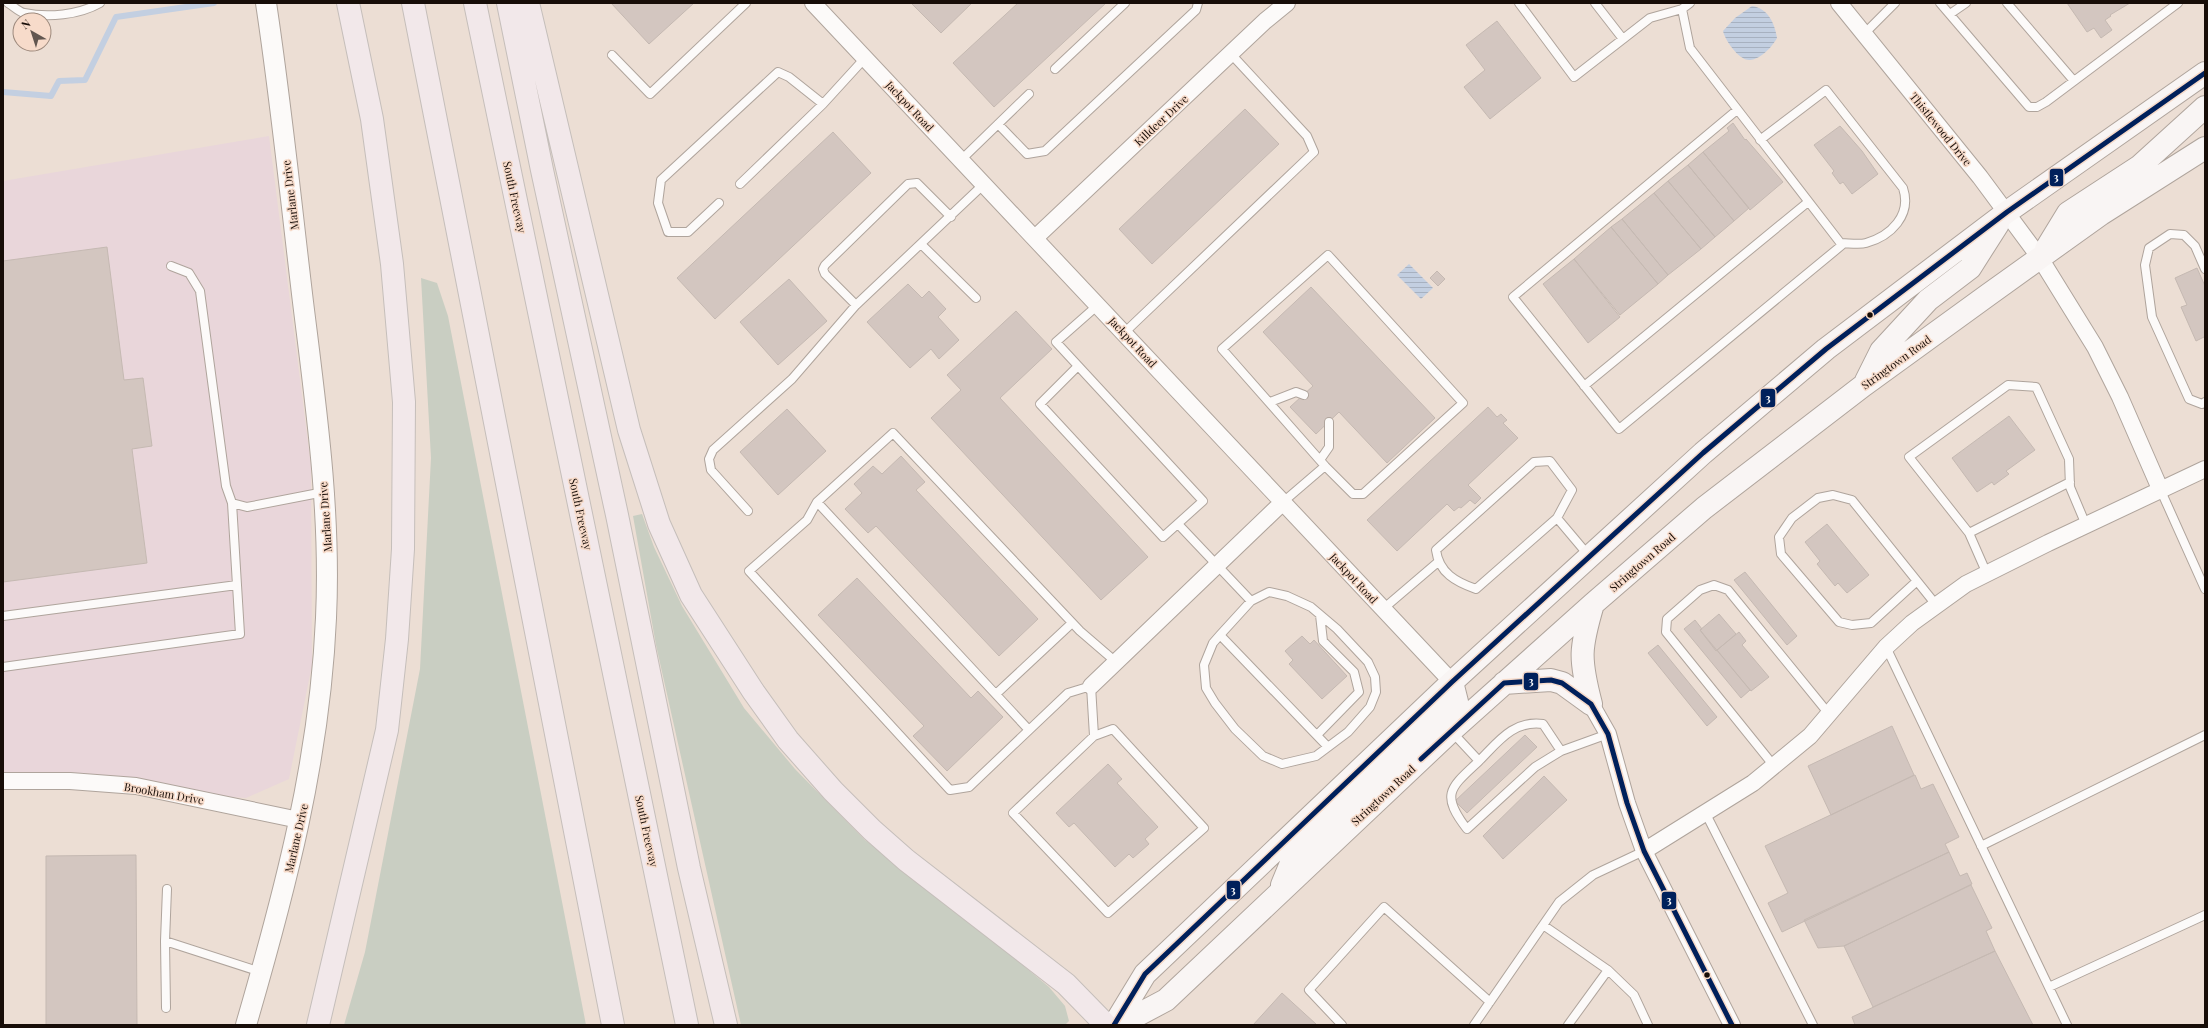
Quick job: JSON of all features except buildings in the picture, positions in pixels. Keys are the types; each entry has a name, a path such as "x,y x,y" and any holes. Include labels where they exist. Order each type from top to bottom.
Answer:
{"highway":[{"path":"318,1025 386,730 397,639 403,549 404,402 392,264 372,118 348,3"},
{"path":"363,3 374,61 372,118"},
{"path":"413,3 613,1025"},
{"name":"South Freeway","path":"475,3 687,1025"},
{"path":"508,3 543,177 617,515 690,868 726,1025"},
{"path":"528,3 629,430 659,524 691,595 753,691 784,734 833,791 872,830 906,860 1066,984 1106,1025"}],"main road":[{"path":"1114,1025 1145,974 1452,682 1704,453 1826,349 2007,212 2205,73"},
{"path":"2040,258 2068,213 2140,166 2205,107"},
{"name":"Stringtown Road","path":"1119,1025 1166,1000 1451,731 1593,604 1704,508 1864,385 2040,258 2102,214 2205,148"},
{"path":"1864,385 1881,351 1928,300 1970,268 2007,212"},
{"path":"1591,704 1583,673 1581,656 1583,639 1593,604"},
{"path":"1504,683 1551,680 1562,683 1591,704"},
{"path":"1279,893 1294,856 1457,702 1452,682"}],"street":[{"name":"Marlane Drive","path":"246,1025 282,903 299,820 318,712 326,620 327,555 320,444 266,3"},
{"name":"Jackpot Road","path":"813,3 1452,682"},
{"name":"Killdeer Drive","path":"1035,238 1287,3"},
{"name":"Thistlewood Drive","path":"1839,3 1865,33 2007,212 2040,258 2095,347 2120,397 2161,491"},
{"path":"1644,851 1706,814 1753,783 1774,766 1810,736 1886,647 1966,584 2086,525 2205,470"},
{"path":"1091,686 1283,502"},
{"path":"1591,704 1608,734 1627,803 1644,851 1732,1025"},
{"name":"Brookham Drive","path":"3,781 70,781 136,786 299,820"}],"lane":[{"path":"8,3 23,13 54,15 90,9 100,3"},
{"path":"612,55 650,94 746,3"},
{"path":"1054,69 1125,3"},
{"path":"998,124 1027,154 1045,150 1196,10 1198,3"},
{"path":"1519,3 1574,77 1650,18 1682,9 1690,3"},
{"path":"1595,3 1623,40"},
{"path":"1865,33 1895,3"},
{"path":"1940,3 2029,107 2036,107 2046,102 2178,3"},
{"path":"1950,14 1966,3"},
{"path":"2008,3 2074,81"},
{"path":"1682,9 1690,48 1737,110 1760,140 1808,202 1841,243 1865,244 1882,236 1901,221 1906,205 1906,196 1903,188 1826,90 1760,140"},
{"path":"1124,332 1314,152 1307,136 1231,54"},
{"path":"740,184 823,104 864,58"},
{"path":"719,203 688,232 668,232 658,203 661,180 778,72 789,78 823,104"},
{"path":"961,160 1029,94"},
{"path":"1737,110 1513,297 1618,429 1842,245 1841,243"},
{"path":"856,305 825,274 823,269 825,265 908,184 917,183 951,217"},
{"path":"748,511 711,470 709,459 713,450 792,378 856,305 951,217 984,184"},
{"path":"1584,386 1808,202"},
{"path":"2205,269 2195,246 2184,234 2170,234 2149,248 2145,265 2152,317 2189,399 2202,404 2205,402"},
{"path":"922,244 976,298"},
{"path":"1328,255 1463,404 1363,494 1352,494 1270,402 1222,349 1328,255"},
{"path":"3,667 240,634 232,503 226,486 200,291 190,272 171,266"},
{"path":"1078,366 1040,404 1164,537 1203,501 1056,342 1098,305"},
{"path":"1987,574 1969,533 1909,457 2008,385 2036,387 2069,459 2070,482 2086,525"},
{"path":"1270,402 1296,392 1304,395"},
{"path":"1283,502 1323,463 1329,446 1329,422"},
{"path":"1094,736 1114,729 1204,828 1108,913 1013,813 1094,736 1091,686 1068,693 1028,729 969,787 950,790 749,571 807,520 817,502 893,433 1072,623 1116,662"},
{"path":"1550,461 1572,490 1557,518 1476,589 1457,582 1438,562 1436,550 1534,462 1550,461"},
{"path":"1969,533 2070,482"},
{"path":"2161,491 2205,589"},
{"path":"232,503 247,507 324,492"},
{"path":"1917,581 1871,623 1852,625 1839,622 1781,554 1779,537 1792,518 1818,498 1833,495 1852,500 1917,581 1937,606"},
{"path":"817,502 1028,729"},
{"path":"1557,518 1589,557"},
{"path":"1178,524 1251,601"},
{"path":"1383,609 1438,562"},
{"path":"3,616 237,585"},
{"path":"1774,766 1666,632 1667,619 1700,590 1714,585 1728,590 1829,714"},
{"path":"1269,592 1287,596 1310,606 1320,615 1368,662 1375,676 1376,692 1370,707 1352,727 1328,747 1316,756 1282,764 1263,756 1236,729 1215,703 1206,688 1204,665 1213,643 1220,635 1251,601 1269,592"},
{"path":"1317,735 1359,692 1354,672 1323,641 1320,615"},
{"path":"996,694 1072,623"},
{"path":"1220,635 1328,747"},
{"path":"1886,647 2067,1025"},
{"path":"1561,751 1543,724 1530,723 1518,726 1456,782 1450,797 1454,812 1467,829 1535,767 1561,751 1608,734"},
{"path":"1451,731 1479,760"},
{"path":"1981,846 2205,735"},
{"path":"1706,814 1812,1025"},
{"path":"1474,1025 1559,902 1593,875 1644,851"},
{"path":"166,1008 167,888"},
{"path":"1342,1025 1309,990 1384,907 1490,1002"},
{"path":"2049,987 2205,915"},
{"path":"1543,925 1608,970 1634,996 1648,1025"},
{"path":"166,942 261,972"},
{"path":"1568,1025 1608,970"}],"shaded area":[{"path":"269,136 311,466 312,665 289,779 246,798 3,781 3,181"},
{"path":"421,278 437,283 448,316 586,1025 344,1025 365,952 420,669 431,458"},
{"path":"642,514 654,547 682,606 744,708 795,769 865,840 951,905 1049,987 1065,1006 1069,1021 1065,1025 741,1025 656,645 633,516"}],"water":[{"path":"1752,6 1758,7 1770,18 1777,38 1766,52 1750,60 1737,54 1723,31 1735,18"},
{"path":"1409,264 1433,288 1421,299 1397,275"}],"waterway":[{"path":"3,92 51,96 59,81 85,80 116,17 214,3"}],"transit line":[{"name":"3","path":"1114,1025 1145,974 1452,682 1703,453 1826,349 2007,212 2205,73"},
{"name":"3","path":"1421,759 1504,683 1551,680 1562,683 1591,704 1608,734 1627,803 1644,851 1732,1025"}]}
